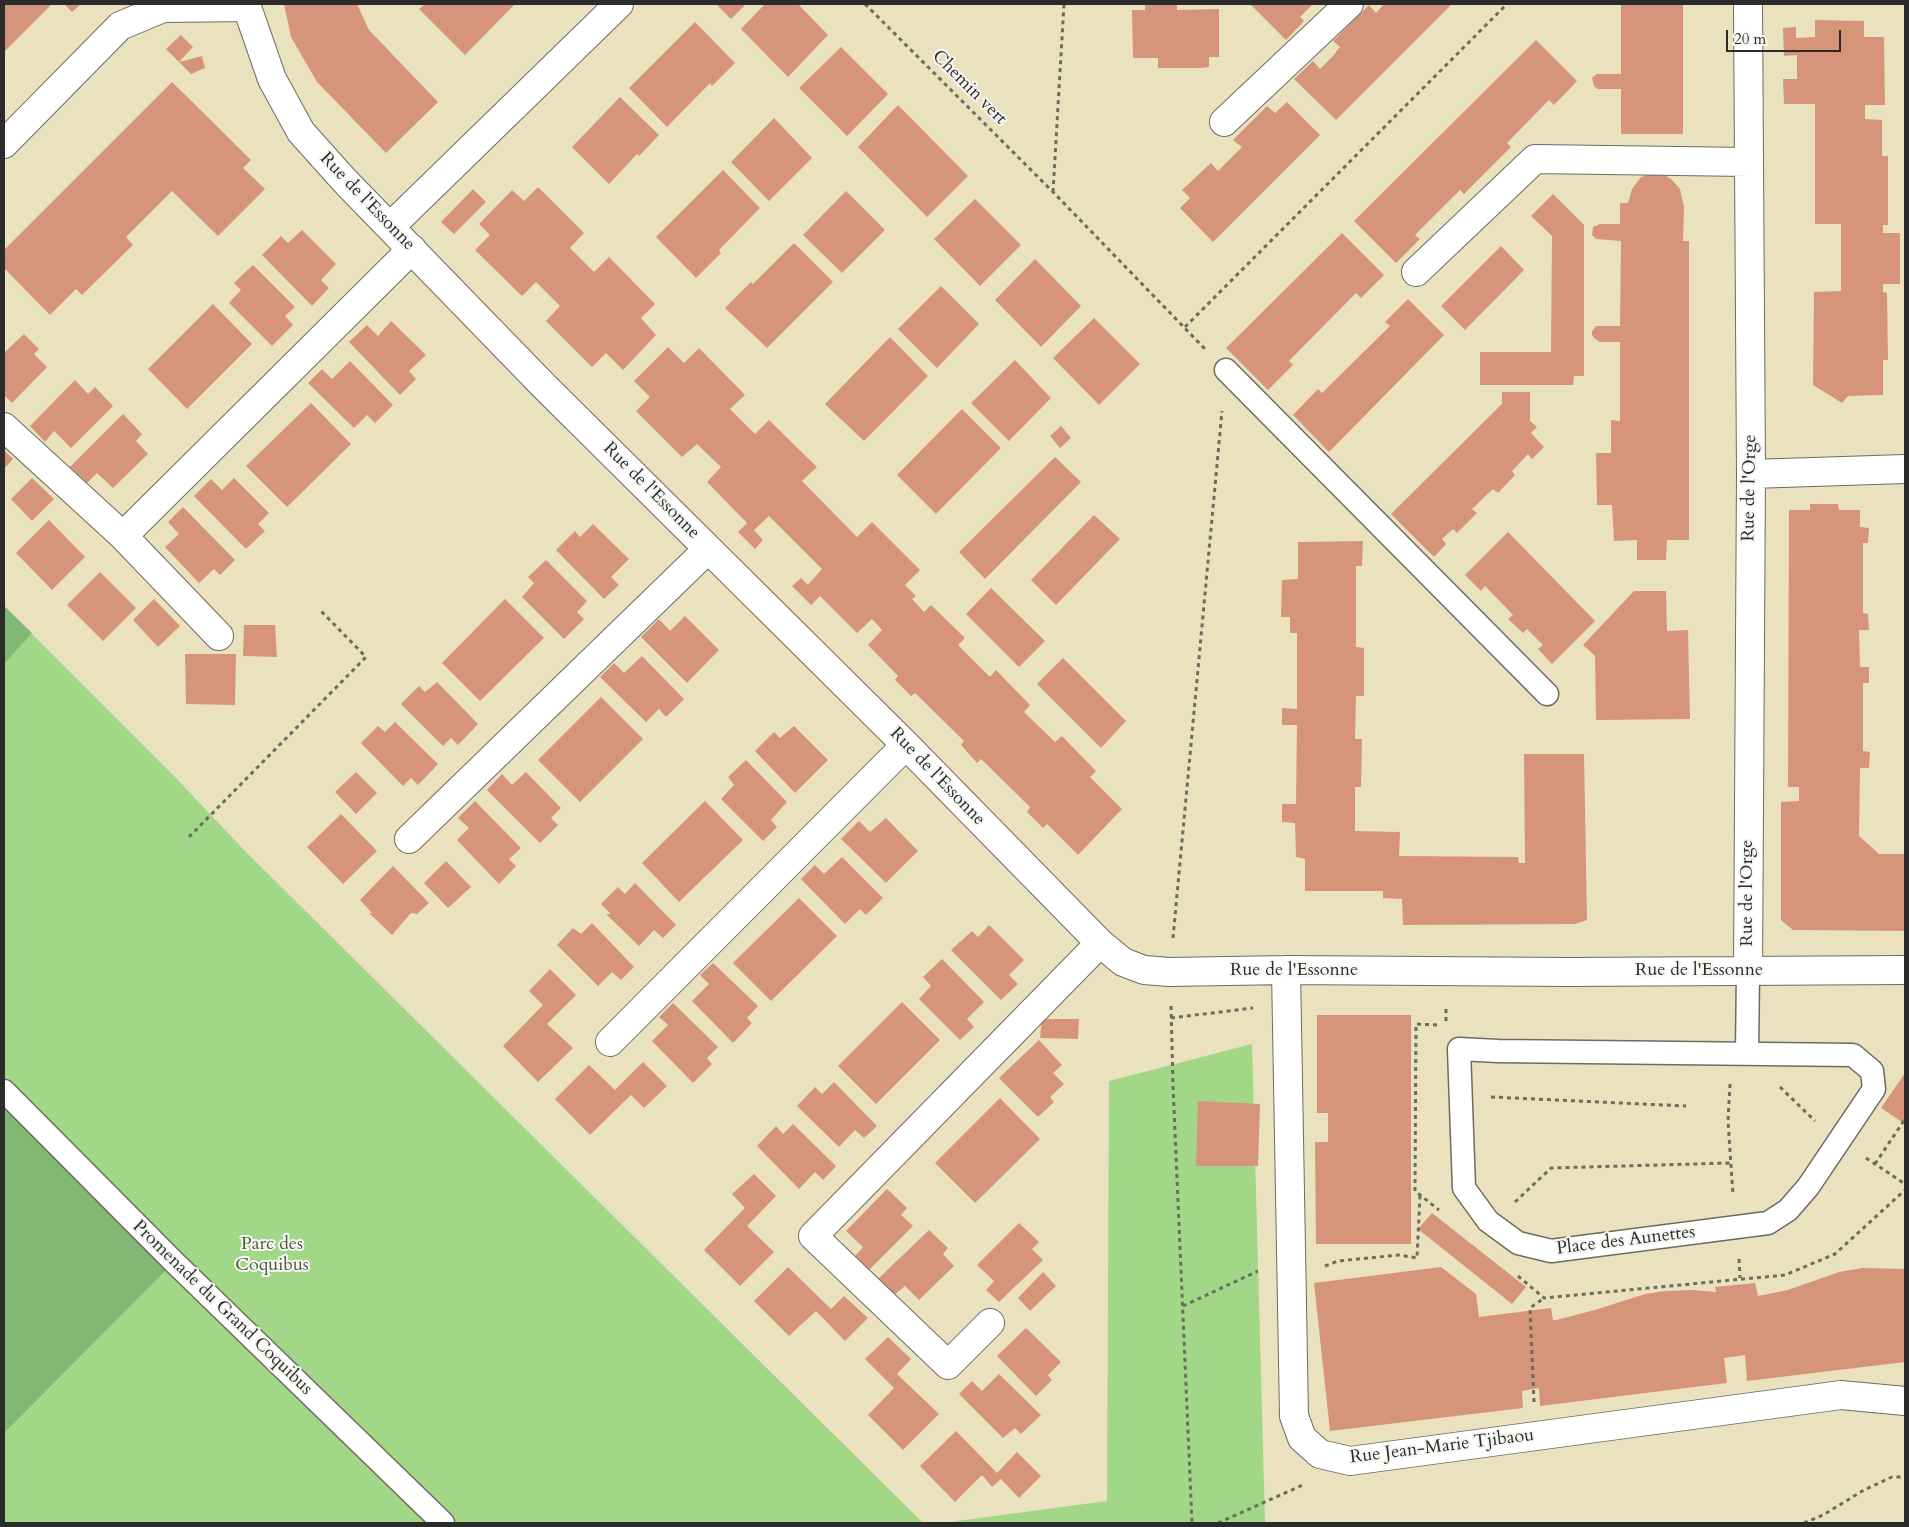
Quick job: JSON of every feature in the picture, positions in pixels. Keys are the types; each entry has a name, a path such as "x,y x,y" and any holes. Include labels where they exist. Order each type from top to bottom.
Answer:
{"street":[{"path":"390,227 619,4"},
{"path":"1224,122 1349,4"},
{"name":"Rue de l'Orge","path":"1748,4 1750,474 1748,972"},
{"path":"4,144 120,26 163,8 246,5"},
{"name":"Rue de l'Essonne","path":"246,5 272,79 302,132 344,180 544,385 906,745 1100,944 1123,962 1144,970 1170,972 1286,970 1748,972 1905,970"},
{"path":"1416,272 1534,159 1749,162"},
{"path":"123,536 412,249"},
{"path":"4,427 123,536 220,636"},
{"path":"1750,474 1905,469"},
{"path":"409,839 708,549"},
{"path":"610,1042 906,745"},
{"path":"990,1323 948,1365 813,1236 1100,944"},
{"name":"Rue Jean-Marie Tjibaou","path":"1286,970 1294,1416 1302,1438 1320,1454 1350,1462 1841,1395 1905,1401"}],"lane":[{"path":"1226,370 1547,694"},
{"path":"1747,1054 1748,972"},
{"name":"Place des Aunettes","path":"1459,1049 1747,1054 1853,1055 1872,1071 1874,1089 1808,1187 1788,1210 1768,1223 1551,1252 1518,1243 1488,1221 1464,1188 1459,1049"},
{"name":"Promenade du Grand Coquibus","path":"4,1091 174,1262 443,1523"}],"path":[{"name":"Chemin vert","path":"865,4 1053,192 1226,370"},
{"path":"1053,192 1064,4"},
{"path":"1184,327 1507,4"},
{"path":"1192,1523 1170,972 1226,370"},
{"path":"189,837 366,657 318,609"},
{"path":"1446,1001 1446,1026"},
{"path":"1171,1018 1258,1007"},
{"path":"1439,1025 1416,1024 1415,1191 1442,1213"},
{"path":"1774,1081 1819,1125"},
{"path":"1730,1086 1728,1121 1734,1203"},
{"path":"1490,1096 1686,1106"},
{"path":"1905,1119 1875,1164 1905,1184"},
{"path":"1513,1203 1551,1168 1730,1163"},
{"path":"1534,1402 1530,1308 1544,1298 1785,1274 1835,1254 1905,1190"},
{"path":"1338,1261 1398,1255 1417,1258 1420,1194"},
{"path":"1739,1259 1740,1278"},
{"path":"1183,1306 1265,1268"},
{"path":"1515,1274 1544,1298"},
{"path":"1218,1523 1310,1481 1330,1456"},
{"path":"1804,1523 1823,1515 1864,1490 1892,1477 1905,1477"}],"green space":[{"name":"Parc des Coquibus","path":"4,606 175,777 245,851 923,1523 4,1523"},
{"path":"4,606 32,633 4,664"},
{"path":"1252,1044 1265,1523 942,1523 1107,1501 1109,1081"},
{"path":"4,1091 174,1262 4,1433"}],"building":[{"path":"4,4 52,4 4,52"},
{"path":"64,4 81,4 72,12"},
{"path":"284,4 357,4 369,30 438,102 386,153 317,82 291,37"},
{"path":"425,4 515,4 465,55 419,9"},
{"path":"716,4 746,4 731,19"},
{"path":"765,4 798,4 828,35 788,77 741,29"},
{"path":"1145,4 1177,4 1177,10 1219,9 1219,57 1209,57 1209,67 1200,68 1158,68 1158,58 1133,58 1132,10 1145,10"},
{"path":"1250,4 1313,4 1300,17 1304,21 1286,40"},
{"path":"1384,4 1452,4 1336,120 1294,79 1313,61 1320,69 1340,47 1333,41 1369,5 1376,13"},
{"path":"1621,4 1683,4 1683,134 1621,134 1621,89 1598,89 1594,86 1592,78 1597,74 1621,74"},
{"path":"1815,20 1864,21 1864,37 1884,37 1885,105 1865,105 1865,119 1882,120 1882,156 1888,156 1888,225 1883,225 1883,233 1900,233 1900,284 1883,284 1883,292 1887,293 1888,360 1883,360 1883,395 1848,396 1842,403 1813,385 1814,292 1841,291 1841,224 1815,224 1815,104 1784,104 1783,79 1797,79 1797,55 1784,56 1783,28 1796,27 1796,38 1815,37"},
{"path":"695,22 735,63 712,86 710,83 667,127 629,88"},
{"path":"181,35 193,47 179,62 166,49"},
{"path":"1536,40 1577,81 1554,105 1549,100 1507,143 1511,147 1464,194 1460,190 1415,235 1420,239 1396,263 1354,221"},
{"path":"841,47 888,94 847,136 799,88"},
{"path":"202,56 205,68 191,74 179,62"},
{"path":"172,82 251,160 243,168 265,189 218,236 172,191 126,237 133,245 82,295 76,289 50,315 4,268 4,250"},
{"path":"620,97 659,135 639,156 637,154 609,184 572,147"},
{"path":"1287,102 1320,135 1213,242 1180,208 1190,198 1182,190 1211,163 1218,171 1242,147 1233,140 1267,106 1275,113"},
{"path":"898,105 968,176 927,217 858,147"},
{"path":"774,118 812,158 769,201 731,162"},
{"path":"723,170 760,208 719,250 721,253 696,278 656,237"},
{"path":"1655,173 1665,175 1680,189 1684,207 1683,241 1689,241 1689,540 1667,540 1666,560 1637,560 1637,540 1614,541 1612,505 1597,505 1596,453 1611,453 1611,420 1620,421 1620,342 1600,342 1592,335 1592,331 1596,326 1620,326 1621,241 1596,239 1592,235 1593,227 1600,224 1620,224 1620,203 1628,203 1632,189 1641,177"},
{"path":"538,187 584,233 570,248 594,272 609,257 655,304 641,318 656,335 623,370 606,353 592,367 546,321 560,306 536,282 522,296 475,250 490,235 479,224 512,190 524,201"},
{"path":"473,189 486,202 454,234 441,222"},
{"path":"846,191 885,230 842,273 803,235"},
{"path":"1553,194 1584,225 1584,376 1574,376 1573,385 1480,385 1480,352 1551,352 1552,236 1531,216"},
{"path":"975,199 1021,245 980,286 934,239"},
{"path":"302,230 336,264 321,280 329,288 312,306 262,255 281,236 288,243"},
{"path":"1342,233 1384,275 1361,298 1356,293 1289,361 1293,365 1268,390 1226,348"},
{"path":"794,243 833,282 767,348 725,308 751,282 753,284"},
{"path":"1501,246 1524,270 1465,330 1441,306"},
{"path":"1035,259 1081,306 1041,347 995,300"},
{"path":"253,265 295,307 285,316 293,325 272,346 229,303 241,290 234,283"},
{"path":"941,286 979,324 937,368 898,329"},
{"path":"1408,299 1444,335 1329,452 1293,415 1318,389 1322,393 1390,326 1385,322"},
{"path":"213,304 252,344 187,409 148,369"},
{"path":"1094,318 1140,364 1099,405 1053,358"},
{"path":"391,321 426,355 409,371 416,379 400,395 349,342 367,325 378,336"},
{"path":"24,334 39,349 34,354 47,367 12,403 4,395 4,353"},
{"path":"890,337 928,376 864,441 825,404"},
{"path":"668,347 684,363 699,348 745,395 730,409 755,434 769,420 817,467 802,481 857,537 872,522 920,570 905,585 916,596 912,599 924,612 931,605 965,638 958,645 990,677 996,670 1030,705 1024,712 1055,742 1062,736 1096,771 1090,777 1122,809 1078,855 1047,824 1043,828 1027,812 1030,807 981,759 977,763 961,745 964,741 915,693 911,696 895,680 898,676 868,645 882,630 872,619 857,633 820,596 811,605 792,586 801,578 808,585 822,569 769,516 754,530 763,540 755,549 738,532 747,523 707,482 721,467 697,444 682,457 636,411 650,397 634,381"},
{"path":"1015,360 1051,398 1009,441 971,403"},
{"path":"350,361 393,405 375,423 367,415 354,428 308,383 322,369 332,379"},
{"path":"75,380 88,394 95,387 113,406 71,448 54,431 45,442 30,426"},
{"path":"1502,392 1530,392 1530,421 1537,427 1531,433 1544,447 1532,459 1528,454 1512,471 1515,475 1498,493 1493,489 1472,509 1477,513 1457,533 1453,529 1442,539 1446,544 1434,557 1391,514 1502,404"},
{"path":"311,403 351,444 287,507 246,466"},
{"path":"962,409 1001,448 936,514 897,475"},
{"path":"123,414 142,434 136,441 148,454 113,488 97,473 87,483 70,467"},
{"path":"1061,426 1071,438 1060,448 1050,436"},
{"path":"4,450 13,459 4,469"},
{"path":"1055,457 1081,482 985,579 959,552"},
{"path":"32,478 54,499 32,521 11,499"},
{"path":"234,478 269,513 258,524 265,531 246,549 194,496 211,479 222,490"},
{"path":"1810,504 1838,504 1839,510 1860,510 1860,527 1869,528 1868,543 1863,543 1863,613 1868,614 1869,630 1859,630 1860,667 1869,667 1869,683 1863,683 1863,751 1870,752 1869,768 1860,768 1859,836 1879,854 1905,854 1905,931 1793,930 1781,920 1781,802 1799,801 1799,787 1788,787 1789,510 1810,510"},
{"path":"183,507 235,560 220,575 214,569 199,583 165,547 179,534 168,522"},
{"path":"1094,515 1120,539 1056,605 1031,580"},
{"path":"49,520 85,557 52,590 16,553"},
{"path":"593,524 629,559 611,577 619,585 604,599 556,550 575,531 580,537"},
{"path":"1508,532 1595,621 1552,664 1538,649 1543,645 1527,629 1523,633 1508,619 1513,615 1485,586 1481,591 1465,575"},
{"path":"1363,541 1362,566 1356,566 1356,647 1364,648 1364,696 1356,696 1355,739 1362,739 1361,787 1355,787 1355,831 1400,832 1399,856 1518,857 1519,863 1525,863 1524,754 1584,754 1587,920 1575,924 1403,925 1402,899 1383,898 1383,891 1305,891 1305,859 1296,857 1295,823 1282,822 1282,804 1296,804 1297,725 1282,725 1282,708 1297,709 1297,633 1290,633 1290,617 1281,617 1282,580 1298,579 1298,542"},
{"path":"546,560 587,601 577,612 584,619 564,639 522,597 534,583 528,577"},
{"path":"100,572 136,608 103,641 67,605"},
{"path":"991,588 1045,641 1019,667 966,614"},
{"path":"1634,591 1666,591 1667,631 1688,630 1690,719 1596,720 1595,656 1583,645"},
{"path":"154,599 180,626 158,647 133,620"},
{"path":"505,599 544,638 480,701 442,663"},
{"path":"685,616 719,650 687,683 641,637 659,619 670,631"},
{"path":"244,625 275,625 277,657 243,656"},
{"path":"185,654 236,654 235,705 186,704"},
{"path":"642,656 684,699 666,717 659,709 646,722 600,677 614,663 624,673"},
{"path":"1063,658 1126,721 1101,748 1037,684"},
{"path":"437,682 478,724 458,745 451,738 443,746 401,704 419,686 425,692"},
{"path":"601,697 643,739 580,802 538,760"},
{"path":"395,722 438,764 418,785 411,778 403,786 361,743 378,726 385,732"},
{"path":"794,726 828,760 795,793 755,751 774,732 780,738"},
{"path":"746,760 787,802 771,820 777,827 763,841 721,799 734,785 728,777"},
{"path":"356,772 377,793 356,814 335,792"},
{"path":"526,772 561,808 551,818 558,825 540,843 487,790 502,774 512,785"},
{"path":"475,801 521,848 509,859 516,866 499,884 457,840 469,828 458,818"},
{"path":"705,801 743,840 679,902 642,863"},
{"path":"341,814 377,851 343,884 307,847"},
{"path":"886,818 918,851 886,883 841,839 859,821 870,832"},
{"path":"842,857 883,898 866,915 860,909 845,924 801,879 815,865 824,874"},
{"path":"446,861 471,887 448,908 424,883"},
{"path":"393,866 429,903 417,914 411,913 392,935 369,913 372,913 360,900"},
{"path":"635,883 676,925 663,938 654,930 639,946 606,914 611,914 601,904 618,887 625,894"},
{"path":"799,898 837,936 771,1001 733,963"},
{"path":"592,923 634,967 621,980 612,972 598,986 557,945 573,928 581,934"},
{"path":"989,925 1024,960 1009,975 1018,984 1001,1000 951,950 972,931 978,937"},
{"path":"942,959 984,1002 967,1019 974,1027 960,1040 919,999 931,986 923,977"},
{"path":"713,963 758,1006 747,1018 752,1023 733,1043 692,1001 709,984 700,975"},
{"path":"550,969 576,995 547,1024 573,1048 538,1082 503,1046 543,1005 529,991"},
{"path":"902,1002 940,1040 876,1104 838,1066"},
{"path":"673,1003 718,1047 707,1058 712,1064 693,1083 652,1041 668,1025 659,1017"},
{"path":"1317,1015 1411,1015 1411,1244 1316,1244 1315,1142 1328,1142 1328,1113 1317,1113"},
{"path":"1042,1019 1079,1019 1078,1039 1040,1038"},
{"path":"1039,1040 1062,1065 1053,1073 1064,1084 1050,1097 1054,1102 1038,1117 999,1078"},
{"path":"643,1062 667,1086 644,1108 631,1095 590,1135 555,1099 589,1065 615,1090"},
{"path":"1905,1073 1905,1124 1881,1108"},
{"path":"834,1082 877,1126 864,1138 855,1130 839,1147 797,1106 815,1087 822,1094"},
{"path":"1000,1098 1040,1139 975,1203 935,1163"},
{"path":"1198,1101 1260,1104 1258,1166 1196,1166"},
{"path":"793,1124 836,1166 823,1180 815,1172 799,1189 757,1146 776,1126 783,1134"},
{"path":"754,1174 776,1196 747,1226 774,1252 740,1286 704,1250 745,1208 732,1194"},
{"path":"887,1189 907,1208 901,1215 913,1226 869,1270 855,1256 863,1247 846,1231"},
{"path":"1432,1213 1526,1287 1512,1304 1418,1229"},
{"path":"1019,1223 1039,1242 1032,1249 1043,1260 999,1302 986,1290 994,1281 977,1265"},
{"path":"929,1230 948,1248 943,1254 954,1266 919,1300 905,1286 894,1295 878,1279"},
{"path":"788,1267 831,1309 844,1296 868,1318 845,1341 816,1311 789,1336 754,1301"},
{"path":"1441,1267 1476,1294 1479,1317 1551,1308 1553,1320 1595,1310 1645,1294 1693,1290 1716,1292 1715,1287 1755,1283 1758,1296 1788,1290 1839,1272 1862,1268 1905,1269 1905,1362 1747,1381 1745,1355 1724,1358 1727,1383 1540,1406 1539,1388 1522,1391 1523,1408 1330,1431 1314,1283"},
{"path":"1043,1272 1056,1286 1030,1311 1018,1298"},
{"path":"1026,1328 1061,1362 1048,1375 1052,1380 1036,1396 997,1356"},
{"path":"888,1337 911,1359 897,1374 939,1414 903,1450 868,1415 894,1388 865,1359"},
{"path":"999,1374 1041,1415 1021,1434 1015,1428 1003,1438 959,1394 972,1381 982,1391"},
{"path":"956,1431 997,1473 1017,1452 1041,1476 1019,1498 1001,1479 992,1487 982,1475 955,1502 920,1466"}]}
